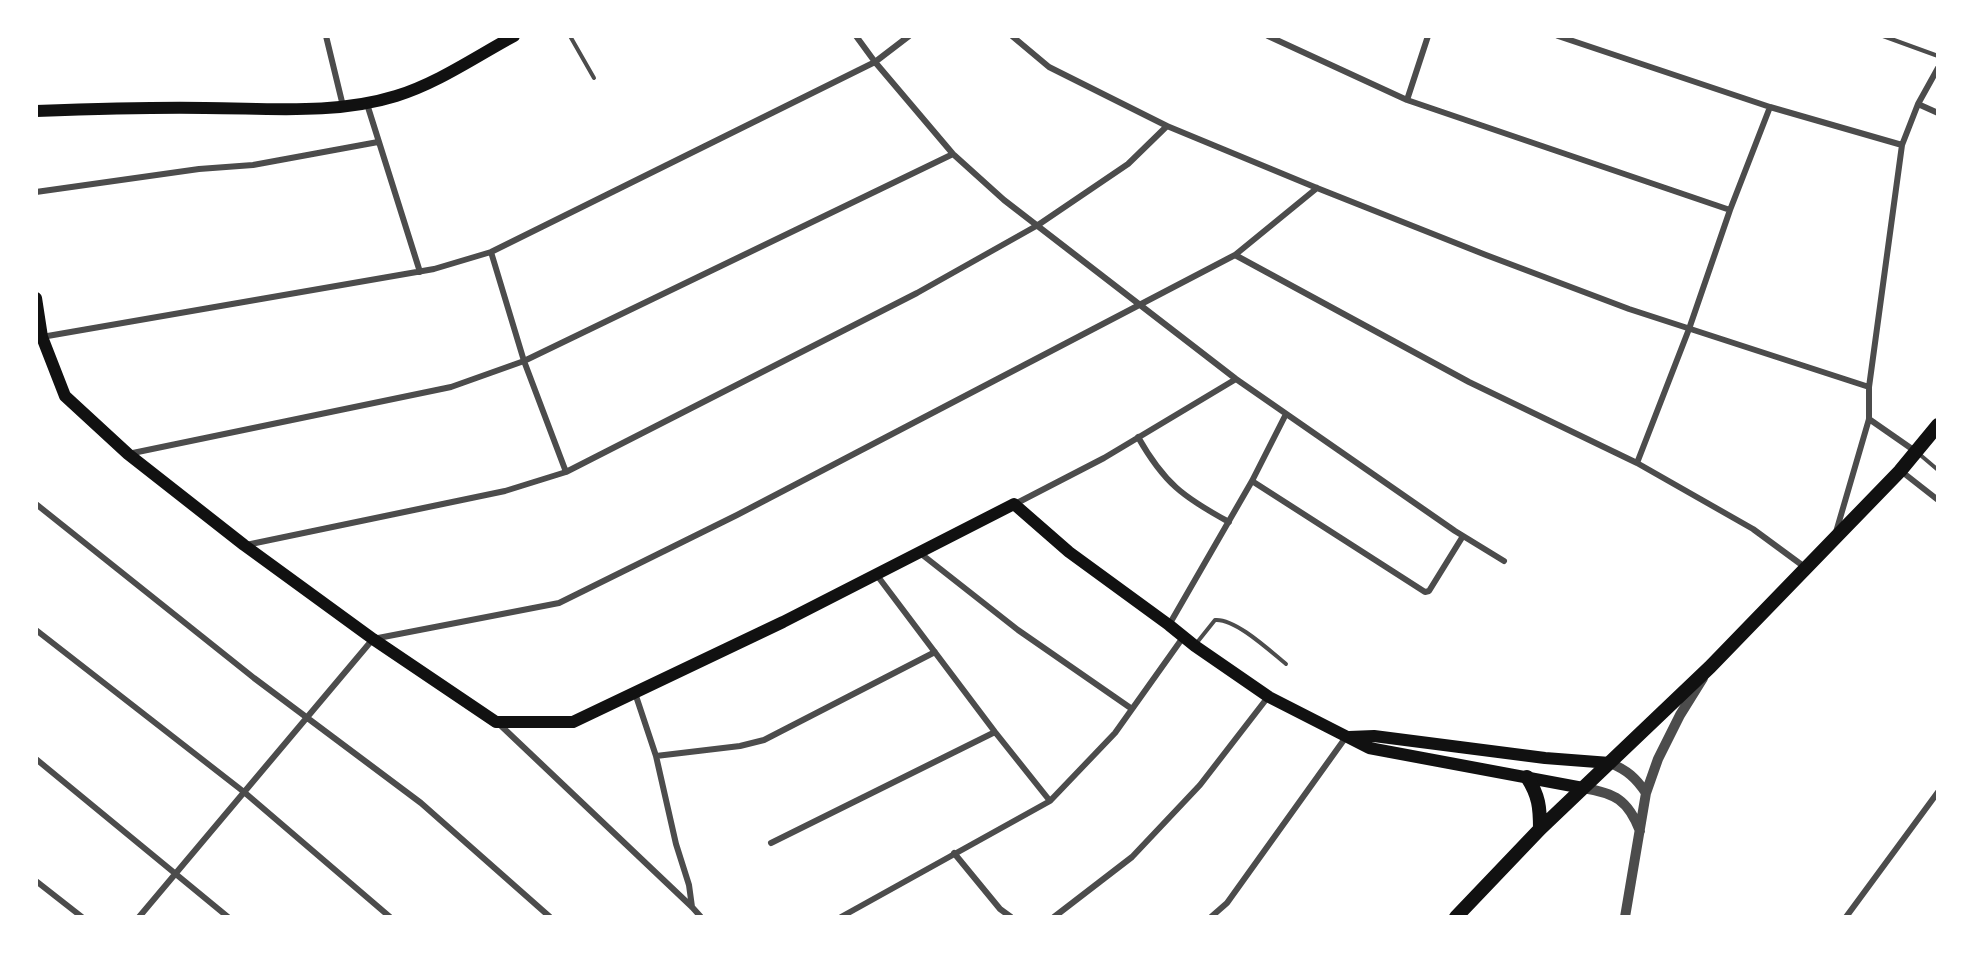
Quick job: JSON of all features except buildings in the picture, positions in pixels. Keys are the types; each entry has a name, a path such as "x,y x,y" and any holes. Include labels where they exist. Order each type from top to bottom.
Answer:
{"main road":[{"path":"36,111 177,107 325,109 366,103 394,97 422,87 514,36"},
{"path":"36,298 39,338 65,396 128,454 244,545 373,639 496,722 573,722 783,622 1014,504 1069,552 1170,625 1195,646 1269,697 1346,737 1369,748 1583,788"},
{"path":"1456,917 1540,829 1710,668 1900,471 1938,425"},
{"path":"1346,737 1374,736 1545,758 1610,763"},
{"path":"1527,777 1536,792 1540,812 1540,829"}],"street":[{"path":"326,36 343,106"},
{"path":"856,36 875,62 953,154 1004,200 1236,379 1462,536 1504,561"},
{"path":"39,338 420,272 491,252 875,62 909,36"},
{"path":"1012,36 1049,67 1167,126 1317,188 1497,260 1689,330 1869,387"},
{"path":"1268,36 1407,100 1730,210"},
{"path":"1407,100 1428,36"},
{"path":"1558,36 1770,107 1902,145"},
{"path":"1833,541 1869,419 1869,387 1902,145 1918,104 1938,68"},
{"path":"366,103 420,272"},
{"path":"1918,104 1938,113"},
{"path":"1637,463 1689,330 1730,210 1770,107"},
{"path":"244,545 505,491 566,472 906,298 1038,225 1128,164 1167,126"},
{"path":"36,192 199,169 253,165 378,142"},
{"path":"128,454 451,387 524,361 953,154"},
{"path":"140,917 373,639 559,603 748,509 1235,255 1317,188"},
{"path":"491,252 524,361 566,472"},
{"path":"1235,255 1469,382 1637,463 1753,529 1806,568"},
{"path":"1014,504 1104,458 1236,379"},
{"path":"1170,625 1252,481 1286,414"},
{"path":"1869,419 1916,451"},
{"path":"1138,437 1166,479 1189,498 1229,522"},
{"path":"1900,471 1938,500"},
{"path":"1252,481 1425,592 1429,591 1462,536"},
{"path":"36,504 254,678 421,803 550,917"},
{"path":"920,552 1018,630 1132,709"},
{"path":"876,574 1050,801"},
{"path":"36,630 244,792 390,917"},
{"path":"841,917 1050,801 1115,733 1184,636"},
{"path":"656,756 740,746 764,740 934,652"},
{"path":"1625,917 1646,793 1658,759 1680,715 1710,668"},
{"path":"635,693 656,756 676,844 689,885 692,907"},
{"path":"1054,917 1132,857 1200,784 1269,697"},
{"path":"496,722 701,917"},
{"path":"771,843 995,732"},
{"path":"1211,917 1227,903 1346,737"},
{"path":"36,759 228,917"},
{"path":"1610,763 1629,773 1646,793"},
{"path":"1583,788 1604,792 1623,802 1641,831"},
{"path":"1846,917 1938,792"},
{"path":"954,853 1000,909 1011,917"},
{"path":"36,881 82,917"}],"lane":[{"path":"570,36 594,78"},
{"path":"1883,36 1938,56"},
{"path":"1916,451 1938,470"},
{"path":"1195,646 1215,620 1221,619 1233,623 1286,664"}]}
